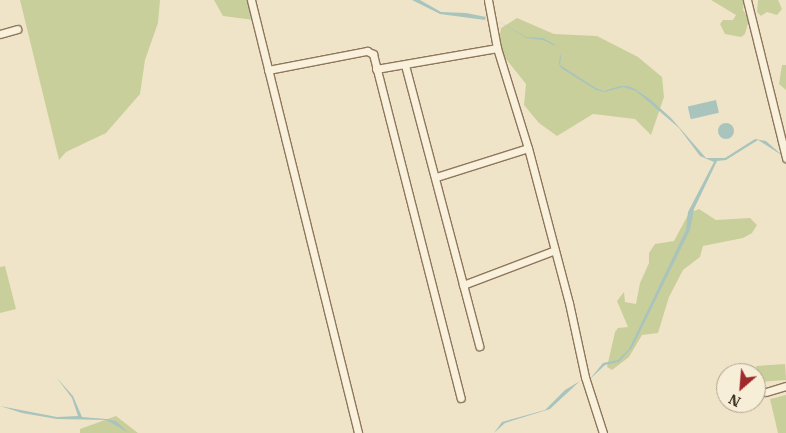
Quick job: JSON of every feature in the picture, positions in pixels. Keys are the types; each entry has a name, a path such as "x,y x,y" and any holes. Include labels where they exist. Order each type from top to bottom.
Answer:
{"street":[{"path":"251,0 358,433"},
{"path":"488,0 497,48 528,148 555,250 584,377 603,433"},
{"path":"747,0 785,154"},
{"path":"0,34 17,29"},
{"path":"376,69 497,48"},
{"path":"268,70 367,51 373,54 376,69 386,94 460,398"},
{"path":"405,65 479,346"},
{"path":"436,177 528,148"},
{"path":"463,285 555,250"},
{"path":"766,392 786,386"}],"green space":[{"path":"20,0 160,0 158,23 145,60 140,94 106,133 66,152 59,160"},
{"path":"214,0 248,0 254,20 223,16"},
{"path":"711,0 744,0 743,10 749,19 745,34 741,37 725,34 720,24 723,20 733,20 736,15"},
{"path":"758,0 778,0 782,9 777,15 767,12 761,16 757,12"},
{"path":"517,18 554,34 597,36 638,57 662,77 664,97 651,135 635,119 593,114 557,136 539,123 524,105 526,84 498,49 501,28"},
{"path":"782,65 786,65 786,90 779,84"},
{"path":"699,209 716,220 750,218 757,225 752,233 743,238 703,246 700,257 683,270 669,297 658,333 642,335 629,357 612,370 607,367 615,332 618,328 628,327 617,301 624,292 625,302 636,304 640,283 649,263 649,253 655,244 674,241 689,213"},
{"path":"5,266 16,309 0,313 0,267"},
{"path":"785,364 786,380 766,381 766,365"},
{"path":"786,395 786,433 778,433 770,399"},
{"path":"116,416 138,433 80,433 80,429"}],"water":[{"path":"412,0 420,0 441,12 466,13 486,17 485,20 440,14"},
{"path":"495,19 526,37 543,38 554,44 558,50 555,46 543,40 526,38"},
{"path":"560,54 560,65 596,88 604,91 620,86 628,86 651,100 671,118 706,158 725,158 755,139 766,141 783,156 758,140 726,160 717,161 694,209 690,230 632,348 619,362 605,365 589,380 603,363 618,360 629,349 686,230 688,212 714,162 700,156 679,128 636,91 623,87 605,92 596,90 561,68 559,64"},
{"path":"716,100 719,113 691,119 688,107"},
{"path":"723,123 729,123 734,128 732,137 723,139 718,134 718,128"},
{"path":"56,377 73,396 82,417 116,421 129,433 106,420 57,419 22,413 0,406 57,417 78,416 72,398"},
{"path":"580,381 550,409 505,423 494,433 502,422 545,410 565,390"}]}
